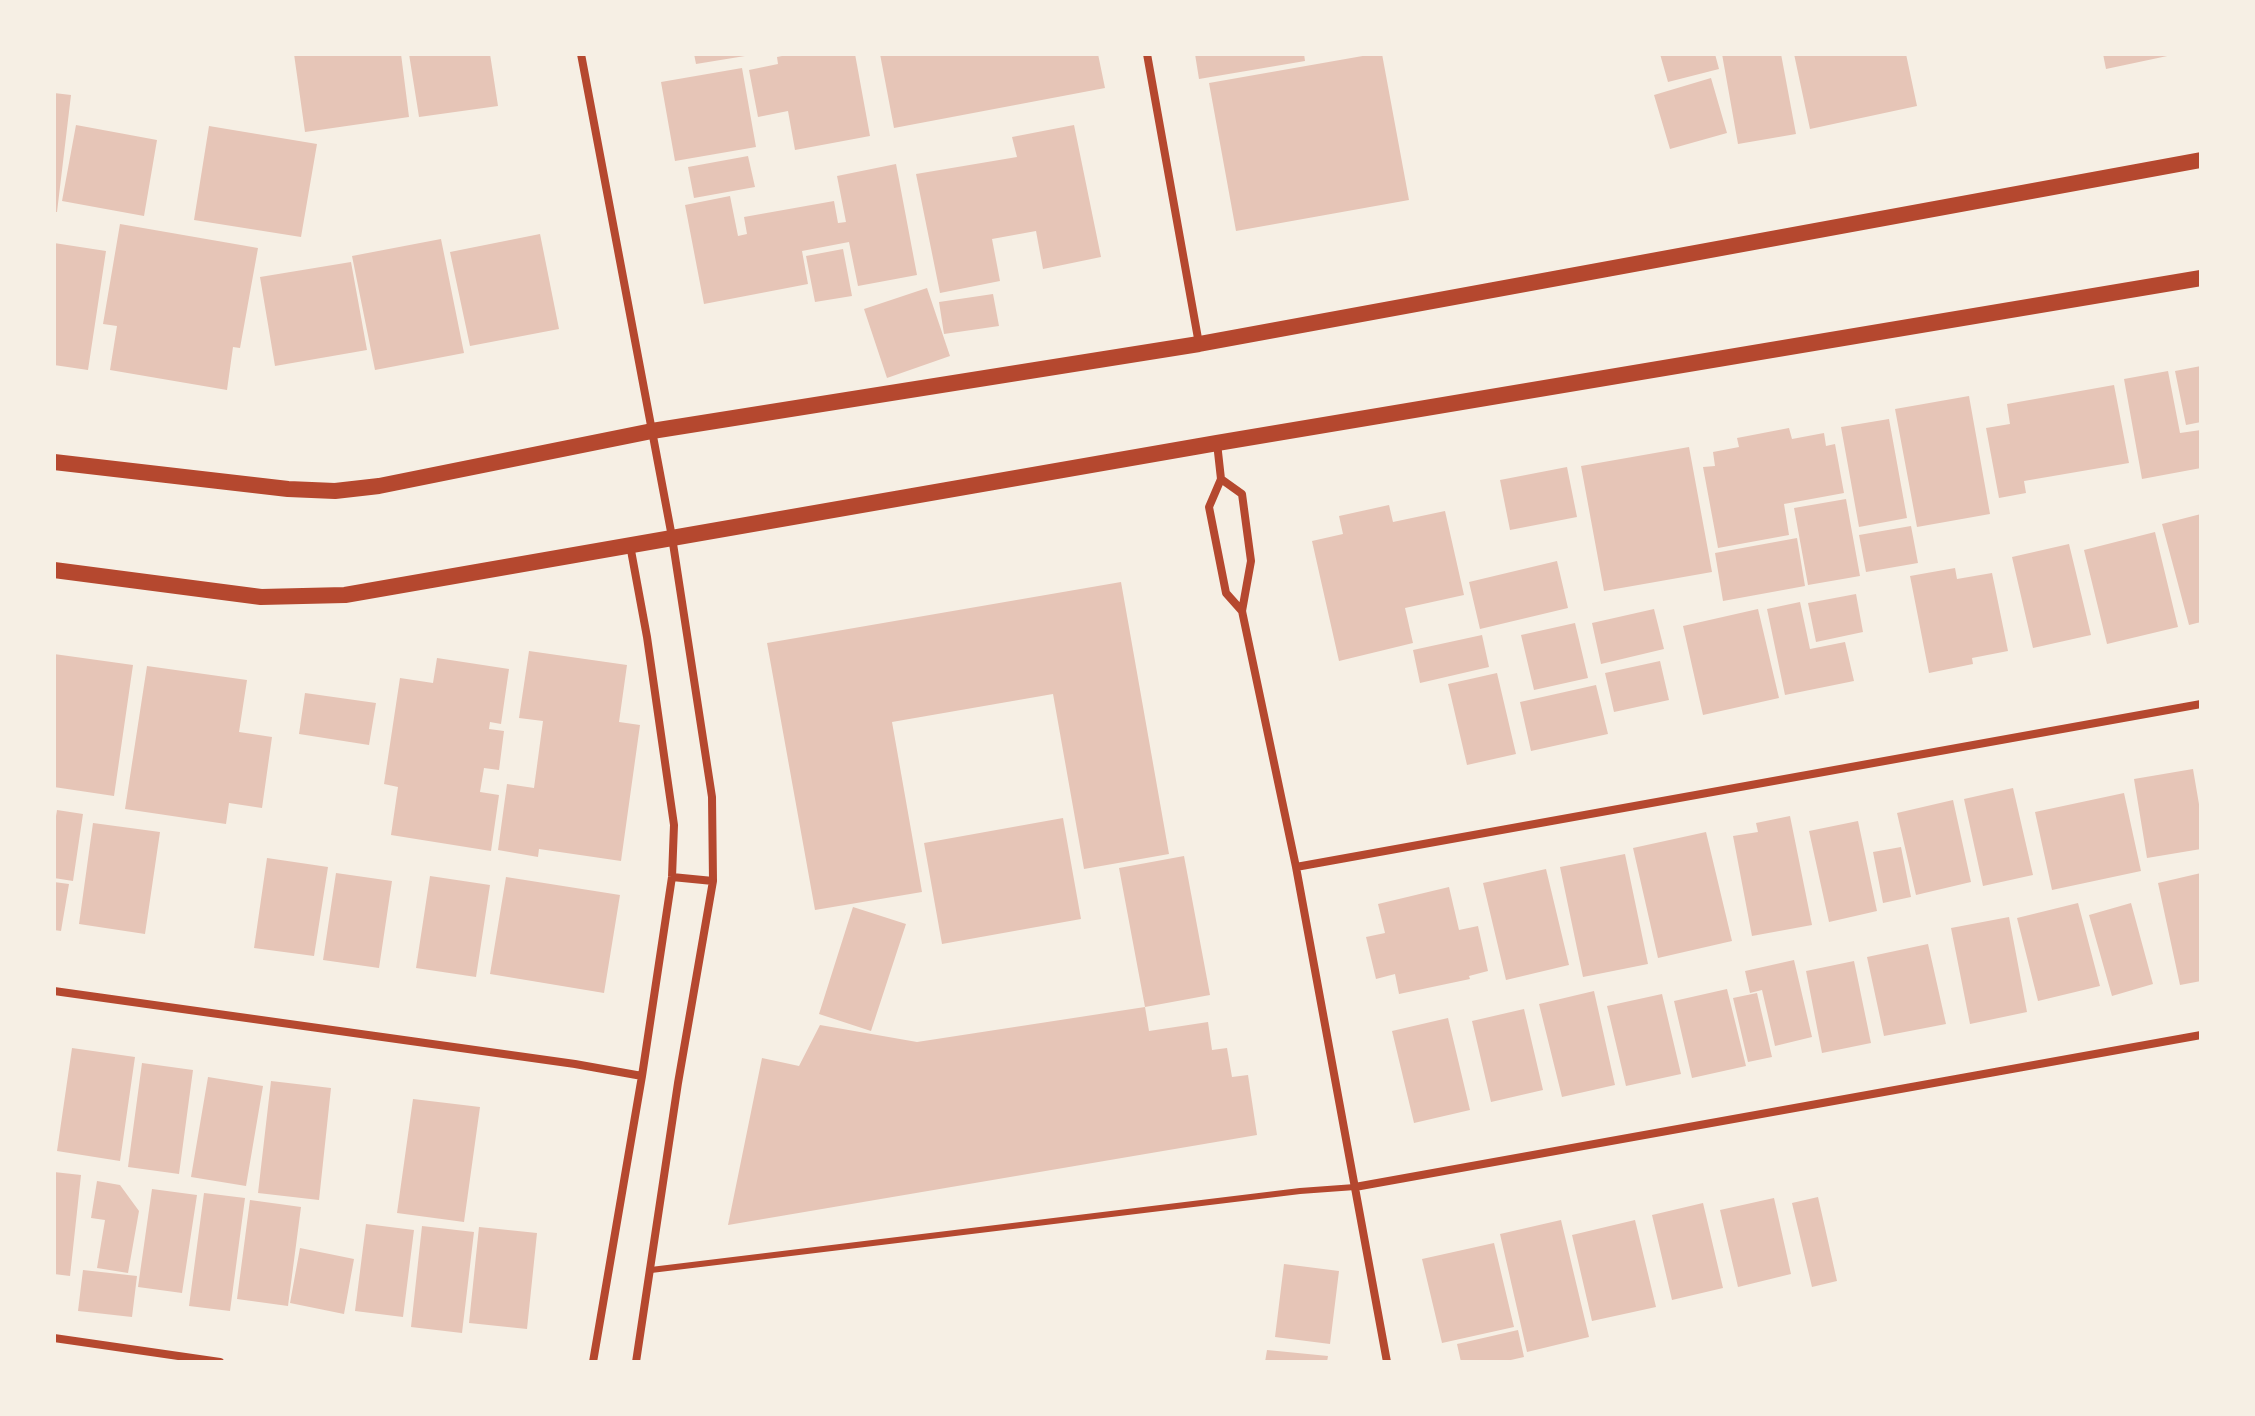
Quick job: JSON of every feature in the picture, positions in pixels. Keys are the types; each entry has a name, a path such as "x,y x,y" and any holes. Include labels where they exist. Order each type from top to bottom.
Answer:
{"main road":[{"path":"54,462 288,489 335,491 379,486 652,431 1199,344 2201,160"},
{"path":"54,570 261,597 345,595 1217,443 2201,278"}],"street":[{"path":"581,54 672,537 712,797 713,881 678,1083 636,1362"},
{"path":"1147,54 1199,344"},
{"path":"1217,443 1221,479 1209,507 1226,593 1242,611"},
{"path":"1221,479 1242,494 1251,561 1242,611 1296,867 1387,1361"},
{"path":"593,1362 672,877 674,825 647,637 630,544"},
{"path":"1296,867 2201,704"},
{"path":"672,877 713,881"},
{"path":"54,991 642,1076"},
{"path":"1355,1187 2201,1035"},
{"path":"54,1338 220,1362"}],"lane":[{"path":"651,1270 1355,1187"}],"building":[{"path":"294,54 401,54 409,117 305,132"},
{"path":"409,54 490,54 498,106 419,117"},
{"path":"694,54 745,54 745,56 696,64"},
{"path":"792,54 855,54 870,136 795,150 788,111 758,117 749,70 778,64 777,57"},
{"path":"880,54 1098,54 1105,88 894,128"},
{"path":"1195,54 1304,54 1305,61 1199,79"},
{"path":"1382,54 1409,200 1236,231 1209,83"},
{"path":"1660,54 1715,54 1719,69 1668,82"},
{"path":"1722,54 1781,54 1796,134 1738,144"},
{"path":"1794,54 1906,54 1917,106 1810,129"},
{"path":"2103,54 2172,54 2172,55 2106,69"},
{"path":"742,68 756,147 675,161 661,82"},
{"path":"1711,78 1727,133 1670,149 1654,95"},
{"path":"54,93 71,95 57,212 54,212"},
{"path":"76,125 157,140 144,216 62,201"},
{"path":"1074,125 1101,257 1043,269 1036,231 992,239 1000,281 940,293 916,174 1017,157 1012,137"},
{"path":"209,126 317,144 301,237 194,220"},
{"path":"748,156 755,187 694,198 688,167"},
{"path":"896,164 917,275 858,286 849,242 802,251 808,284 704,304 685,205 730,196 738,236 747,234 744,217 834,201 838,223 846,222 837,176"},
{"path":"120,224 258,248 240,348 233,347 227,390 110,370 117,326 103,324"},
{"path":"540,234 559,329 470,346 450,252"},
{"path":"441,239 464,353 375,370 352,256"},
{"path":"54,243 106,251 88,370 54,365"},
{"path":"843,249 852,296 815,302 806,256"},
{"path":"351,262 367,350 275,366 260,277"},
{"path":"927,288 950,356 887,378 864,309"},
{"path":"993,294 999,326 944,334 939,302"},
{"path":"2201,366 2201,422 2186,425 2175,371"},
{"path":"2168,371 2180,433 2201,430 2201,468 2142,479 2124,379"},
{"path":"2114,385 2129,463 2024,481 2026,493 1999,498 1986,428 2010,424 2007,404"},
{"path":"1969,396 1990,514 1917,527 1895,409"},
{"path":"1889,419 1907,518 1859,527 1841,427"},
{"path":"1789,428 1792,439 1824,433 1826,446 1835,444 1844,493 1784,504 1789,535 1718,548 1703,467 1715,466 1713,452 1739,447 1737,438"},
{"path":"1689,447 1712,572 1604,591 1581,466"},
{"path":"1567,467 1577,517 1510,530 1500,480"},
{"path":"1846,499 1860,576 1808,585 1794,508"},
{"path":"1389,505 1393,522 1445,511 1464,595 1405,608 1413,643 1339,661 1312,541 1343,534 1339,516"},
{"path":"2201,514 2201,622 2189,625 2162,524"},
{"path":"1911,526 1918,563 1866,572 1859,535"},
{"path":"2155,532 2178,627 2107,644 2084,550"},
{"path":"1797,538 1805,586 1723,601 1715,553"},
{"path":"2069,544 2091,635 2033,648 2012,557"},
{"path":"1557,561 1568,608 1480,629 1469,582"},
{"path":"1955,568 1957,579 1992,573 2008,651 1972,658 1973,664 1929,673 1910,576"},
{"path":"1121,582 1169,854 1084,869 1053,694 892,722 922,892 815,910 767,643"},
{"path":"1856,594 1863,632 1816,642 1808,603"},
{"path":"1800,602 1810,649 1845,642 1854,681 1785,695 1767,609"},
{"path":"1654,609 1664,649 1601,664 1592,623"},
{"path":"1758,609 1779,698 1703,715 1683,626"},
{"path":"1575,623 1588,678 1534,690 1521,635"},
{"path":"1482,635 1489,667 1420,683 1413,650"},
{"path":"529,651 627,665 619,722 640,725 621,861 539,849 538,857 498,850 507,784 534,788 543,721 519,718"},
{"path":"54,654 133,665 114,796 54,787"},
{"path":"437,658 509,669 501,724 490,722 489,729 504,731 499,770 484,768 480,792 499,795 491,851 391,835 398,787 384,784 400,678 433,683"},
{"path":"1660,661 1669,700 1614,712 1605,673"},
{"path":"147,666 247,680 239,732 272,737 262,808 229,803 226,824 125,809"},
{"path":"1497,673 1516,754 1467,765 1448,684"},
{"path":"1596,685 1608,734 1531,751 1520,702"},
{"path":"305,693 376,703 369,745 299,734"},
{"path":"2193,769 2201,816 2201,849 2147,858 2134,779"},
{"path":"2013,788 2033,875 1983,886 1964,799"},
{"path":"2124,793 2141,871 2052,890 2035,812"},
{"path":"1953,800 1971,882 1916,895 1897,813"},
{"path":"57,810 83,814 73,881 54,878"},
{"path":"1790,816 1812,925 1752,936 1733,836 1758,832 1756,823"},
{"path":"1063,818 1081,919 942,944 924,843"},
{"path":"1858,821 1877,911 1829,922 1809,831"},
{"path":"93,823 160,832 145,934 79,924"},
{"path":"1706,832 1732,941 1658,958 1633,848"},
{"path":"1901,847 1911,897 1883,903 1873,852"},
{"path":"1625,854 1648,964 1583,977 1560,867"},
{"path":"1184,856 1210,995 1145,1007 1119,868"},
{"path":"267,858 328,867 314,956 254,948"},
{"path":"1546,869 1569,965 1506,980 1483,883"},
{"path":"336,873 392,881 379,968 323,960"},
{"path":"2201,873 2201,981 2180,985 2158,883"},
{"path":"430,876 490,885 476,977 416,968"},
{"path":"506,877 620,895 604,993 490,974"},
{"path":"54,882 69,884 61,931 54,930"},
{"path":"1449,887 1459,930 1478,926 1488,971 1469,976 1470,979 1399,994 1395,974 1376,979 1366,937 1385,933 1378,904"},
{"path":"2078,903 2100,986 2038,1001 2017,918"},
{"path":"2131,903 2153,984 2112,996 2089,915"},
{"path":"853,907 906,924 871,1031 819,1014"},
{"path":"2009,917 2027,1012 1970,1024 1951,928"},
{"path":"1928,944 1946,1024 1884,1036 1867,957"},
{"path":"1794,960 1812,1037 1775,1046 1762,990 1750,993 1745,971"},
{"path":"1854,961 1871,1043 1822,1053 1806,971"},
{"path":"1727,989 1746,1066 1692,1078 1674,1001"},
{"path":"1594,991 1615,1085 1562,1097 1539,1004"},
{"path":"1757,993 1772,1057 1748,1062 1733,998"},
{"path":"1662,994 1681,1074 1626,1086 1607,1006"},
{"path":"1145,1007 1149,1031 1208,1022 1212,1050 1227,1048 1232,1077 1248,1075 1257,1135 728,1225 762,1058 799,1066 820,1025 917,1042"},
{"path":"1524,1009 1543,1090 1491,1102 1472,1021"},
{"path":"1448,1018 1470,1110 1414,1123 1392,1031"},
{"path":"72,1048 135,1057 120,1161 57,1151"},
{"path":"142,1063 193,1070 179,1174 128,1167"},
{"path":"208,1077 263,1086 246,1186 191,1177"},
{"path":"271,1081 331,1088 319,1200 258,1193"},
{"path":"413,1099 480,1107 464,1222 397,1213"},
{"path":"54,1172 81,1175 70,1276 54,1274"},
{"path":"97,1181 120,1185 139,1211 128,1273 97,1268 105,1220 91,1218"},
{"path":"152,1189 197,1195 182,1293 138,1287"},
{"path":"204,1193 245,1198 230,1311 189,1306"},
{"path":"1818,1197 1837,1281 1812,1287 1792,1203"},
{"path":"1774,1198 1791,1274 1738,1287 1720,1210"},
{"path":"250,1200 301,1207 288,1306 237,1299"},
{"path":"1703,1203 1723,1288 1672,1300 1652,1215"},
{"path":"1561,1220 1589,1337 1527,1352 1500,1234"},
{"path":"1635,1220 1656,1307 1592,1321 1572,1235"},
{"path":"366,1224 414,1230 403,1317 355,1311"},
{"path":"422,1226 474,1232 462,1333 411,1327"},
{"path":"479,1227 537,1233 527,1329 469,1323"},
{"path":"1494,1243 1514,1327 1442,1343 1422,1259"},
{"path":"300,1248 354,1259 344,1314 290,1303"},
{"path":"1284,1264 1339,1271 1330,1344 1275,1337"},
{"path":"83,1270 137,1276 132,1317 78,1311"},
{"path":"1518,1330 1524,1357 1502,1362 1461,1362 1457,1344"},
{"path":"1267,1350 1328,1356 1327,1362 1265,1362"}]}
